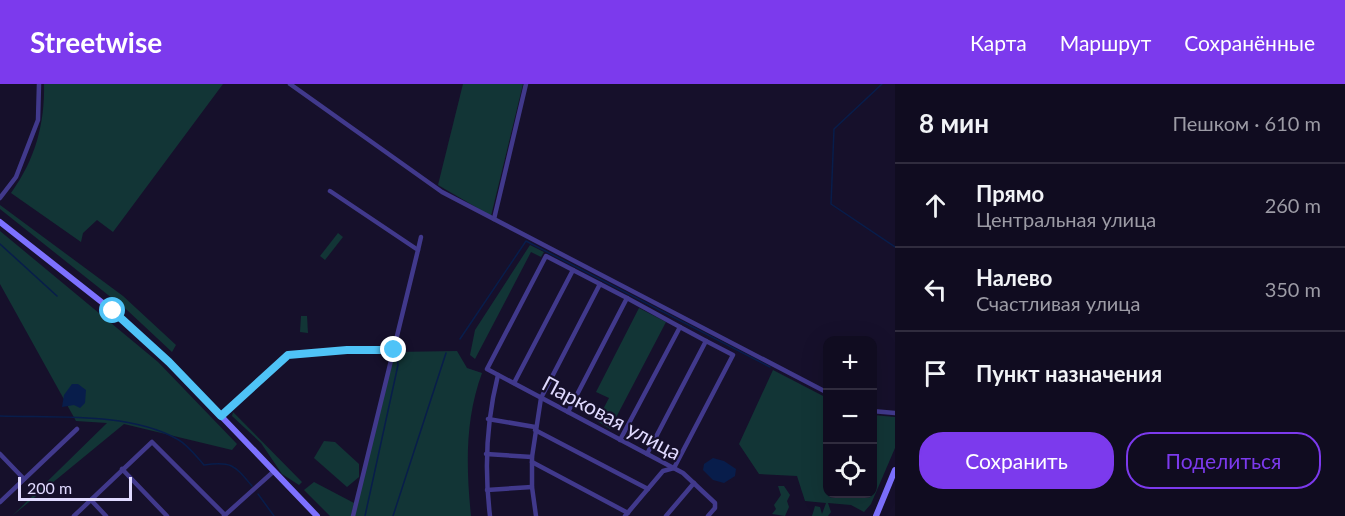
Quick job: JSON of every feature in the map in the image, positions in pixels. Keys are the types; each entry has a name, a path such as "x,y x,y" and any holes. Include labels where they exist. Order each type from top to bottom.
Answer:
{"main road":[{"path":"0,222 120,317 169,362 317,516"},
{"path":"876,516 895,470"}],"street":[{"path":"0,198 16,177 38,120 39,84"},
{"path":"290,84 438,189 823,390"},
{"path":"494,219 526,84"},
{"path":"330,191 418,250"},
{"path":"354,516 421,237"},
{"name":"Парковая улица","path":"573,270 546,256 487,369 674,468 694,483 714,503 715,508 708,516"},
{"path":"486,454 532,459 627,514 663,471 674,468 733,356 573,270 514,383"},
{"path":"536,516 532,487 532,459 541,398 600,284"},
{"path":"568,412 627,298"},
{"path":"620,440 680,327"},
{"path":"647,454 706,341"},
{"path":"221,416 288,355 347,350 394,350"},
{"path":"490,516 486,454 488,419 498,375"},
{"path":"877,411 895,413"},
{"path":"488,419 535,428 648,489"},
{"path":"0,502 77,429"},
{"path":"74,516 150,442 154,442 224,515 273,472"},
{"path":"0,454 24,479"},
{"path":"122,470 167,516"},
{"path":"666,516 694,483"},
{"path":"487,490 532,487"},
{"path":"91,500 106,516"}],"green space":[{"path":"44,84 223,84 113,232 97,220 83,233 81,242 11,193 26,168 37,141 43,113"},
{"path":"463,84 523,84 491,216 438,185"},
{"path":"0,205 123,296 176,345 172,352 127,310 0,209"},
{"path":"0,231 158,362 237,444 232,450 124,424 12,516 107,423 76,421 0,284"},
{"path":"338,233 343,237 325,260 320,256"},
{"path":"530,245 544,252 541,257 531,252 475,359 470,355 475,330"},
{"path":"639,308 666,322 610,429 597,421 609,398 596,392"},
{"path":"301,316 307,316 308,333 300,332"},
{"path":"457,351 467,368 482,373 472,408 468,443 471,516 353,516 394,352"},
{"path":"773,370 823,396 823,498 874,498 864,512 851,505 828,503 831,512 828,516 812,516 815,506 820,507 822,514 826,503 805,501 797,476 759,474 739,444"},
{"path":"233,412 302,482 299,485 282,474 261,443 232,416"},
{"path":"877,415 895,417 895,448 877,490"},
{"path":"324,441 335,442 359,464 359,477 347,487 314,458"},
{"path":"314,482 354,503 351,516 330,516 304,490"},
{"path":"778,486 784,486 790,495 787,501 789,507 785,516 772,514 776,509 774,505 781,495"}],"water":[{"path":"72,384 78,384 86,390 85,403 80,408 74,405 62,407 64,395"},
{"path":"713,458 724,461 736,469 735,476 724,483 713,480 703,470 704,464"}],"waterway":[{"path":"882,84 834,129 831,204 895,247"},
{"path":"460,339 526,241 770,367"},
{"path":"0,244 57,296"},
{"path":"393,516 446,353"},
{"path":"365,516 398,365 397,358"},
{"path":"0,416 91,418 137,424 158,430 181,441 204,465 227,464 232,466 252,486"},
{"path":"258,494 274,516"}],"route":[{"path":"113,311 169,362 221,416 288,355 347,350 394,350"}]}
